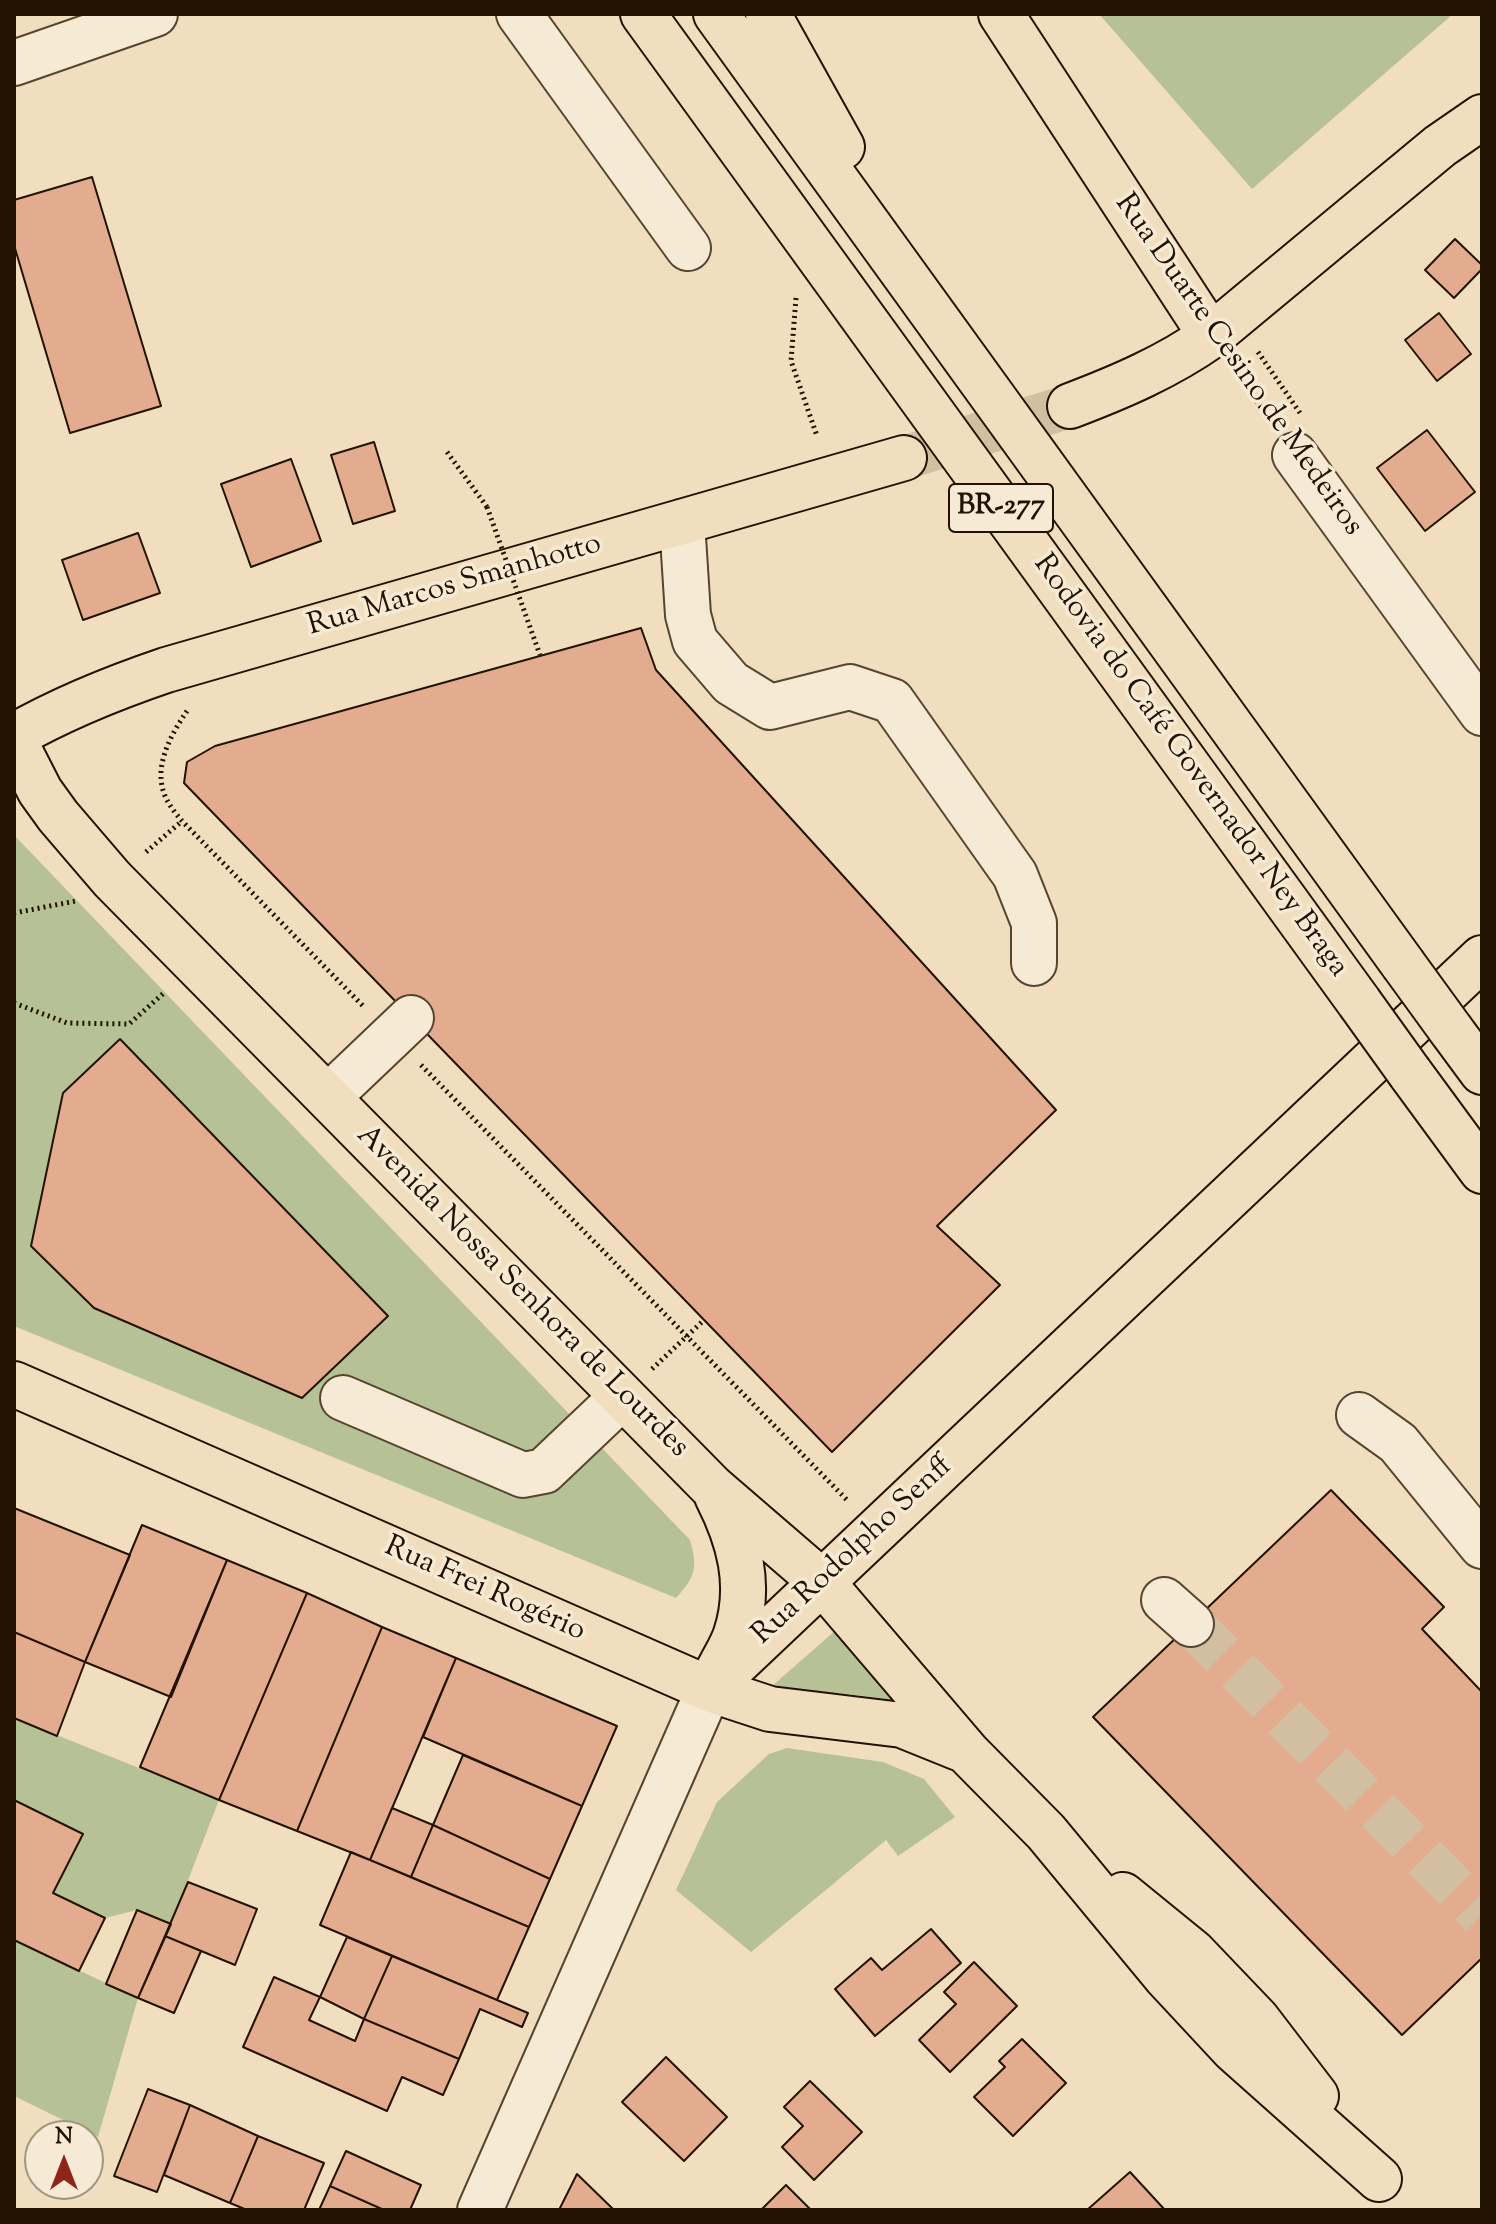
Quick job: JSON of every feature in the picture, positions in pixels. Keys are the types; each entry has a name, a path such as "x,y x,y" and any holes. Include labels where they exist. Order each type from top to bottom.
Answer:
{"main road":[{"name":"Rodovia do Café Governador Ney Braga","path":"643,14 1482,1171"},
{"name":"Rodovia do Café Governador Ney Braga","path":"716,14 1403,964 1432,1027 1482,1072"},
{"path":"768,14 936,318"},
{"name":"Rua Duarte Cesino de Medeiros","path":"1001,14 1211,336"},
{"path":"1070,406 1145,376 1185,355 1440,146 1482,117"},
{"name":"Rua Marcos Smanhotto","path":"14,738 52,714 166,670 904,458"},
{"name":"Avenida Nossa Senhora de Lourdes","path":"14,738 40,791 85,850 328,1097 637,1383 713,1488 822,1582 968,1753 1179,1964 1233,2049 1390,2195"},
{"name":"Rua Rodolpho Senff","path":"709,1689 822,1582 1432,1027 1482,958"},
{"name":"Rua Frei Rogério","path":"14,1384 709,1689 770,1709 902,1725 968,1753"},
{"path":"709,1689 736,1634 744,1587 733,1528 713,1488"}],"street":[{"path":"14,63 155,14"},
{"path":"519,14 688,248"},
{"name":"Rua Duarte Cesino de Medeiros","path":"1298,434 1482,713"},
{"path":"682,522 688,615 695,641 731,683 770,707 850,687 892,701 1015,875 1034,923 1034,963"},
{"path":"328,1097 402,1027"},
{"path":"343,1398 523,1475 544,1471 637,1383"},
{"path":"1359,1415 1398,1443 1482,1546"},
{"name":"Rua Rodolpho Senff","path":"480,2210 709,1689"}],"path":[{"path":"804,237 793,316 791,361 817,436"},
{"name":"Rua Duarte Cesino de Medeiros","path":"1211,336 1298,434"},
{"path":"1256,350 1298,434"},
{"path":"447,452 487,507 540,655"},
{"path":"189,707 172,733 160,768 166,798 182,821 402,1027 687,1336 849,1501"},
{"path":"140,857 182,821"},
{"path":"14,913 77,901"},
{"path":"14,1003 67,1023 129,1024 174,984"},
{"path":"637,1383 704,1320"}],"green space":[{"path":"1099,14 1453,14 1252,189"},
{"path":"14,835 690,1540 693,1572 676,1598 14,1326"},
{"path":"844,1623 920,1709 861,1696 764,1693"},
{"path":"14,1718 219,1800 171,1924 137,1910 105,1918 53,1893 83,1834 14,1800"},
{"path":"787,1748 883,1762 924,1779 955,1817 898,1856 886,1840 751,1952 676,1890 717,1802 769,1754"},
{"path":"14,1940 138,1998 103,2120 63,2120 14,2096"}],"building":[{"path":"92,177 161,406 70,433 14,245 14,200"},
{"path":"1455,239 1482,265 1482,269 1454,298 1425,270"},
{"path":"1439,313 1471,354 1437,381 1405,340"},
{"path":"1427,430 1475,492 1425,531 1377,468"},
{"path":"374,442 395,511 353,524 331,455"},
{"path":"291,459 321,541 251,567 221,484"},
{"path":"138,533 160,593 83,620 62,560"},
{"path":"641,628 656,670 1056,1110 937,1226 1000,1285 832,1452 184,783 187,762 215,746"},
{"path":"120,1039 388,1316 302,1398 94,1308 31,1246 63,1093"},
{"path":"1331,1490 1444,1607 1422,1629 1482,1692 1482,1958 1402,2035 1093,1717"},
{"path":"14,1508 130,1555 85,1662 14,1632"},
{"path":"142,1525 227,1560 171,1697 85,1662"},
{"path":"227,1560 307,1593 219,1800 140,1767"},
{"path":"307,1593 382,1627 297,1831 219,1800"},
{"path":"382,1627 456,1658 370,1860 297,1831"},
{"path":"14,1632 85,1662 57,1736 14,1718"},
{"path":"456,1658 617,1726 582,1806 423,1737"},
{"path":"463,1755 582,1806 550,1879 433,1825"},
{"path":"14,1800 83,1834 53,1893 105,1918 79,1971 14,1940"},
{"path":"392,1808 433,1825 411,1877 370,1860"},
{"path":"433,1825 550,1879 529,1927 411,1877"},
{"path":"351,1852 529,1927 497,2000 320,1925"},
{"path":"188,1882 257,1909 235,1965 165,1936"},
{"path":"137,1910 171,1924 138,1998 106,1984"},
{"path":"931,1929 961,1963 875,2036 835,1989 871,1958 882,1970"},
{"path":"165,1936 201,1951 174,2013 138,1998"},
{"path":"347,1937 392,1956 364,2019 320,1997"},
{"path":"392,1956 528,2013 522,2027 480,2009 459,2059 364,2019"},
{"path":"974,1962 1017,2006 950,2072 919,2040 956,2004 944,1992"},
{"path":"274,1977 320,1997 309,2020 355,2041 364,2019 459,2059 443,2095 402,2077 387,2111 243,2047"},
{"path":"1022,2039 1066,2083 1013,2136 974,2097 1005,2067 999,2061"},
{"path":"666,2057 727,2117 684,2161 622,2102"},
{"path":"810,2081 862,2132 814,2180 782,2147 803,2126 784,2107"},
{"path":"148,2089 190,2105 157,2192 114,2176"},
{"path":"190,2105 258,2136 230,2203 164,2175"},
{"path":"258,2136 324,2163 304,2210 247,2210 230,2203"},
{"path":"346,2151 421,2185 410,2210 384,2210 330,2186"},
{"path":"1130,2172 1165,2210 1087,2210"},
{"path":"577,2174 614,2210 559,2210"},
{"path":"786,2185 811,2210 761,2210"},
{"path":"330,2186 384,2210 319,2210"}],"tunnel":[{"path":"904,458 1070,406"},
{"path":"1191,1624 1482,1915"}]}
